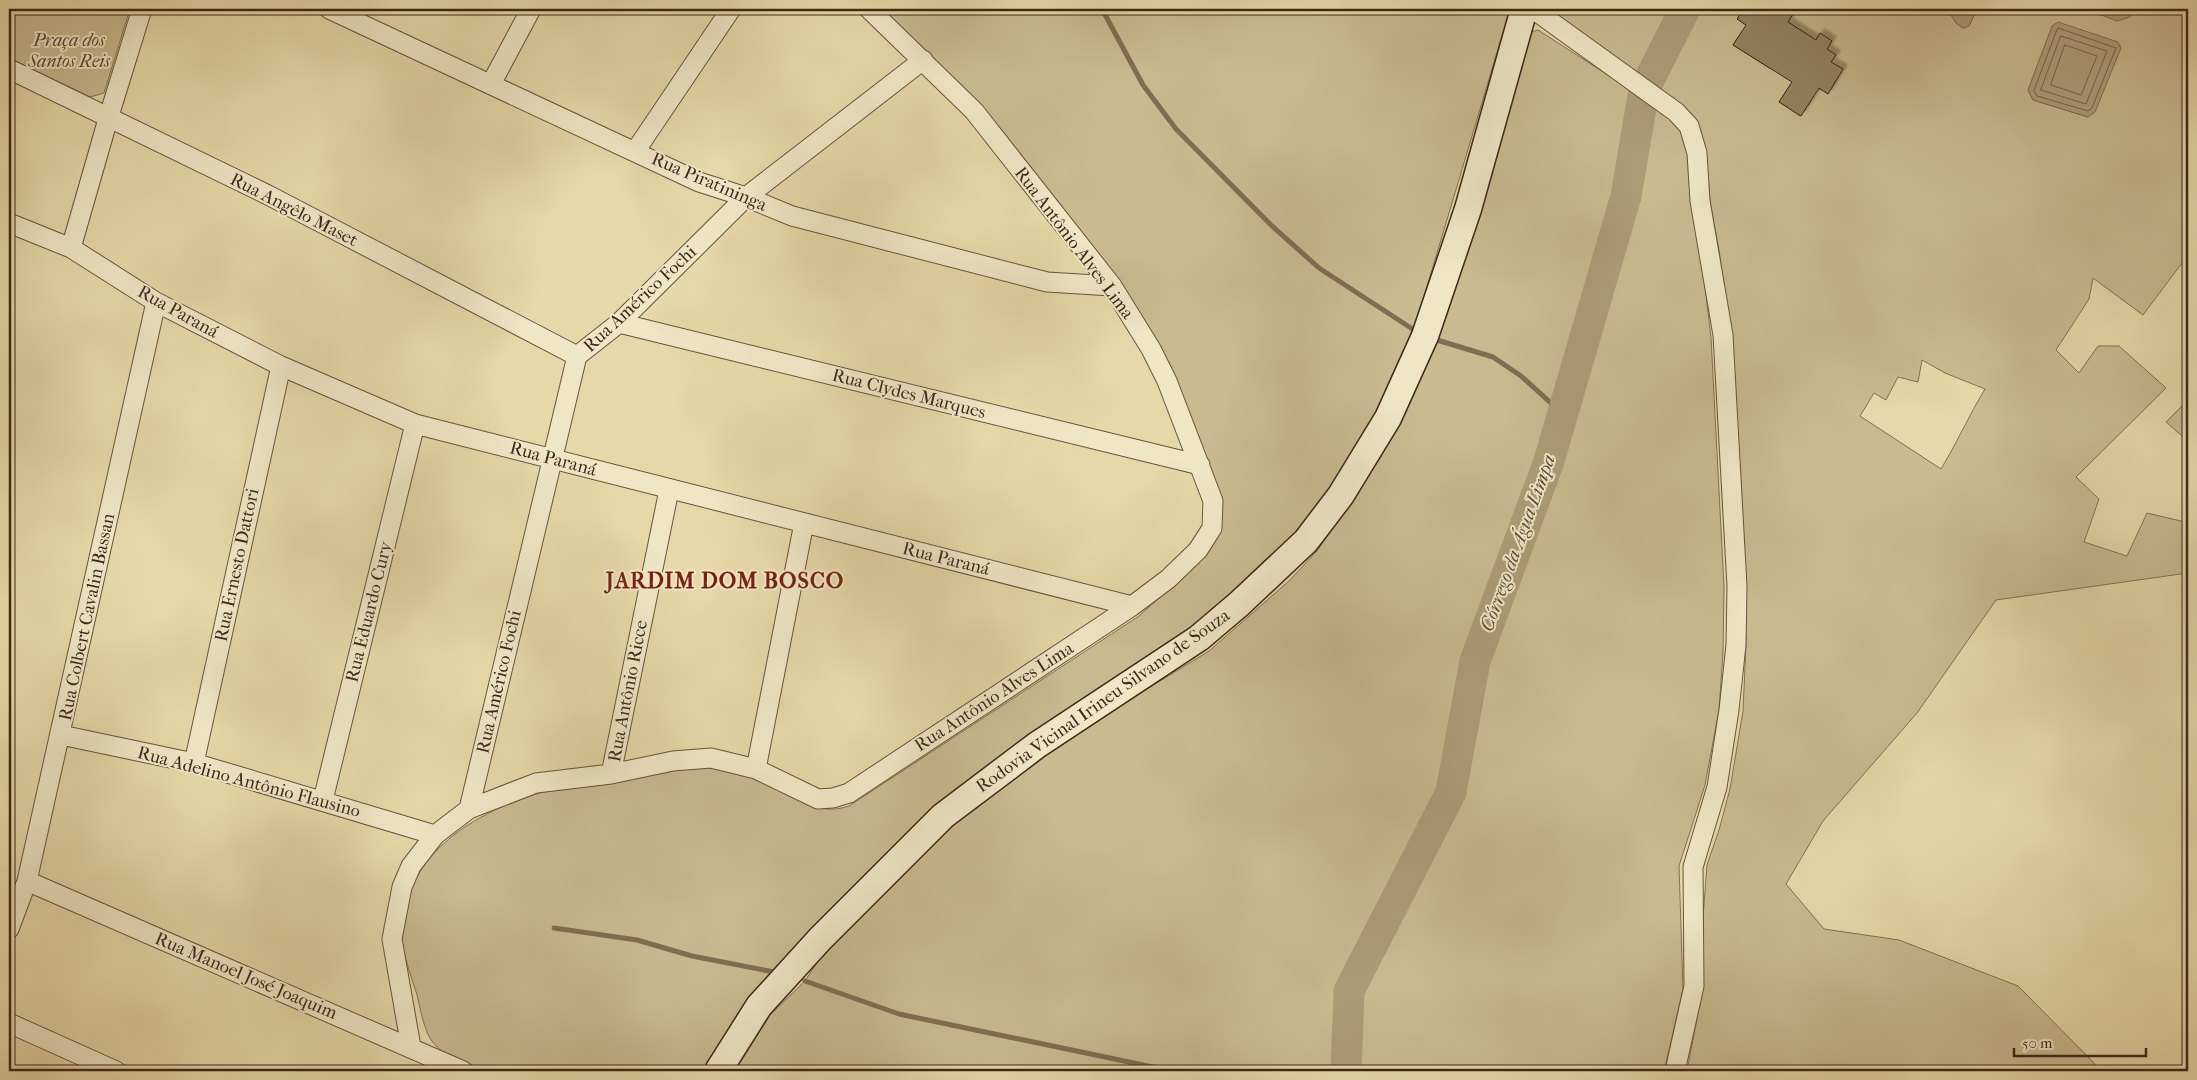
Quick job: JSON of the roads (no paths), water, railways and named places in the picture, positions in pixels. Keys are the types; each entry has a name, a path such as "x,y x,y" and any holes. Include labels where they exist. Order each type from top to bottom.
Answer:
{"main road":[{"name":"Rodovia Vicinal Irineu Silvano de Souza","path":"718,1071 759,1006 820,939 943,816 1037,746 1199,638 1239,604 1306,541 1341,494 1388,418 1425,336 1468,209 1524,9"}],"street":[{"path":"71,248 108,118 142,9"},
{"name":"Rua Piratininga","path":"329,9 636,150 699,182 746,197 792,216 1047,282 1112,286"},
{"path":"491,84 531,9"},
{"path":"636,150 731,9"},
{"name":"Rua Antônio Alves Lima","path":"411,1047 392,939 402,887 411,866 435,835 469,809 536,783 611,774 673,761 711,758 756,769 818,799 834,798 849,793 1132,606 1168,580 1198,550 1212,528 1212,501 1167,380 1151,349 1112,286 974,111 869,9"},
{"path":"1533,9 1676,112 1689,126 1697,153 1700,201 1723,335 1737,586 1736,645 1729,710 1717,787 1693,867 1694,986 1674,1071"},
{"name":"Rua Américo Fochi","path":"469,809 577,356 619,323 746,197 922,60"},
{"name":"Rua Angêlo Maset","path":"9,69 268,195 577,356"},
{"name":"Rua Paraná","path":"9,223 71,248 156,302 281,366 415,424 1132,606"},
{"name":"Rua Colbert Cavalin Bassan","path":"9,930 28,881 156,302"},
{"name":"Rua Clydes Marques","path":"619,323 1200,465"},
{"name":"Rua Ernesto Dattori","path":"194,763 281,366"},
{"name":"Rua Eduardo Cury","path":"323,800 415,424"},
{"name":"Rua Antônio Ricce","path":"611,774 669,490"},
{"path":"756,769 804,523"},
{"name":"Rua Adelino Antônio Flausino","path":"61,735 194,763 435,835"},
{"name":"Rua Manoel José Joaquim","path":"28,881 463,1071"},
{"path":"9,1023 116,1071"}],"water":[{"path":"1947,9 1977,9 1969,26 1963,28 1957,24"},
{"path":"2086,9 2133,9 2130,17 2117,21"},
{"path":"2058,22 2118,42 2121,48 2095,112 2088,117 2033,100 2028,90 2052,26"}],"waterway":[{"path":"1102,9 1143,85 1176,129 1271,225 1319,268 1414,330"},
{"name":"Córrego da Água Limpa","path":"1346,1071 1349,991 1451,792 1475,661 1549,461 1626,196 1644,90 1685,9"},
{"path":"1437,340 1493,357 1521,376 1563,414"},
{"path":"554,928 637,940 692,956 774,972"},
{"path":"805,981 899,1014 1172,1071"}],"district":[{"name":"JARDIM DOM BOSCO","path":"725,581"}],"park label":[{"name":"Praça dos Santos Reis","path":"69,50"}]}
